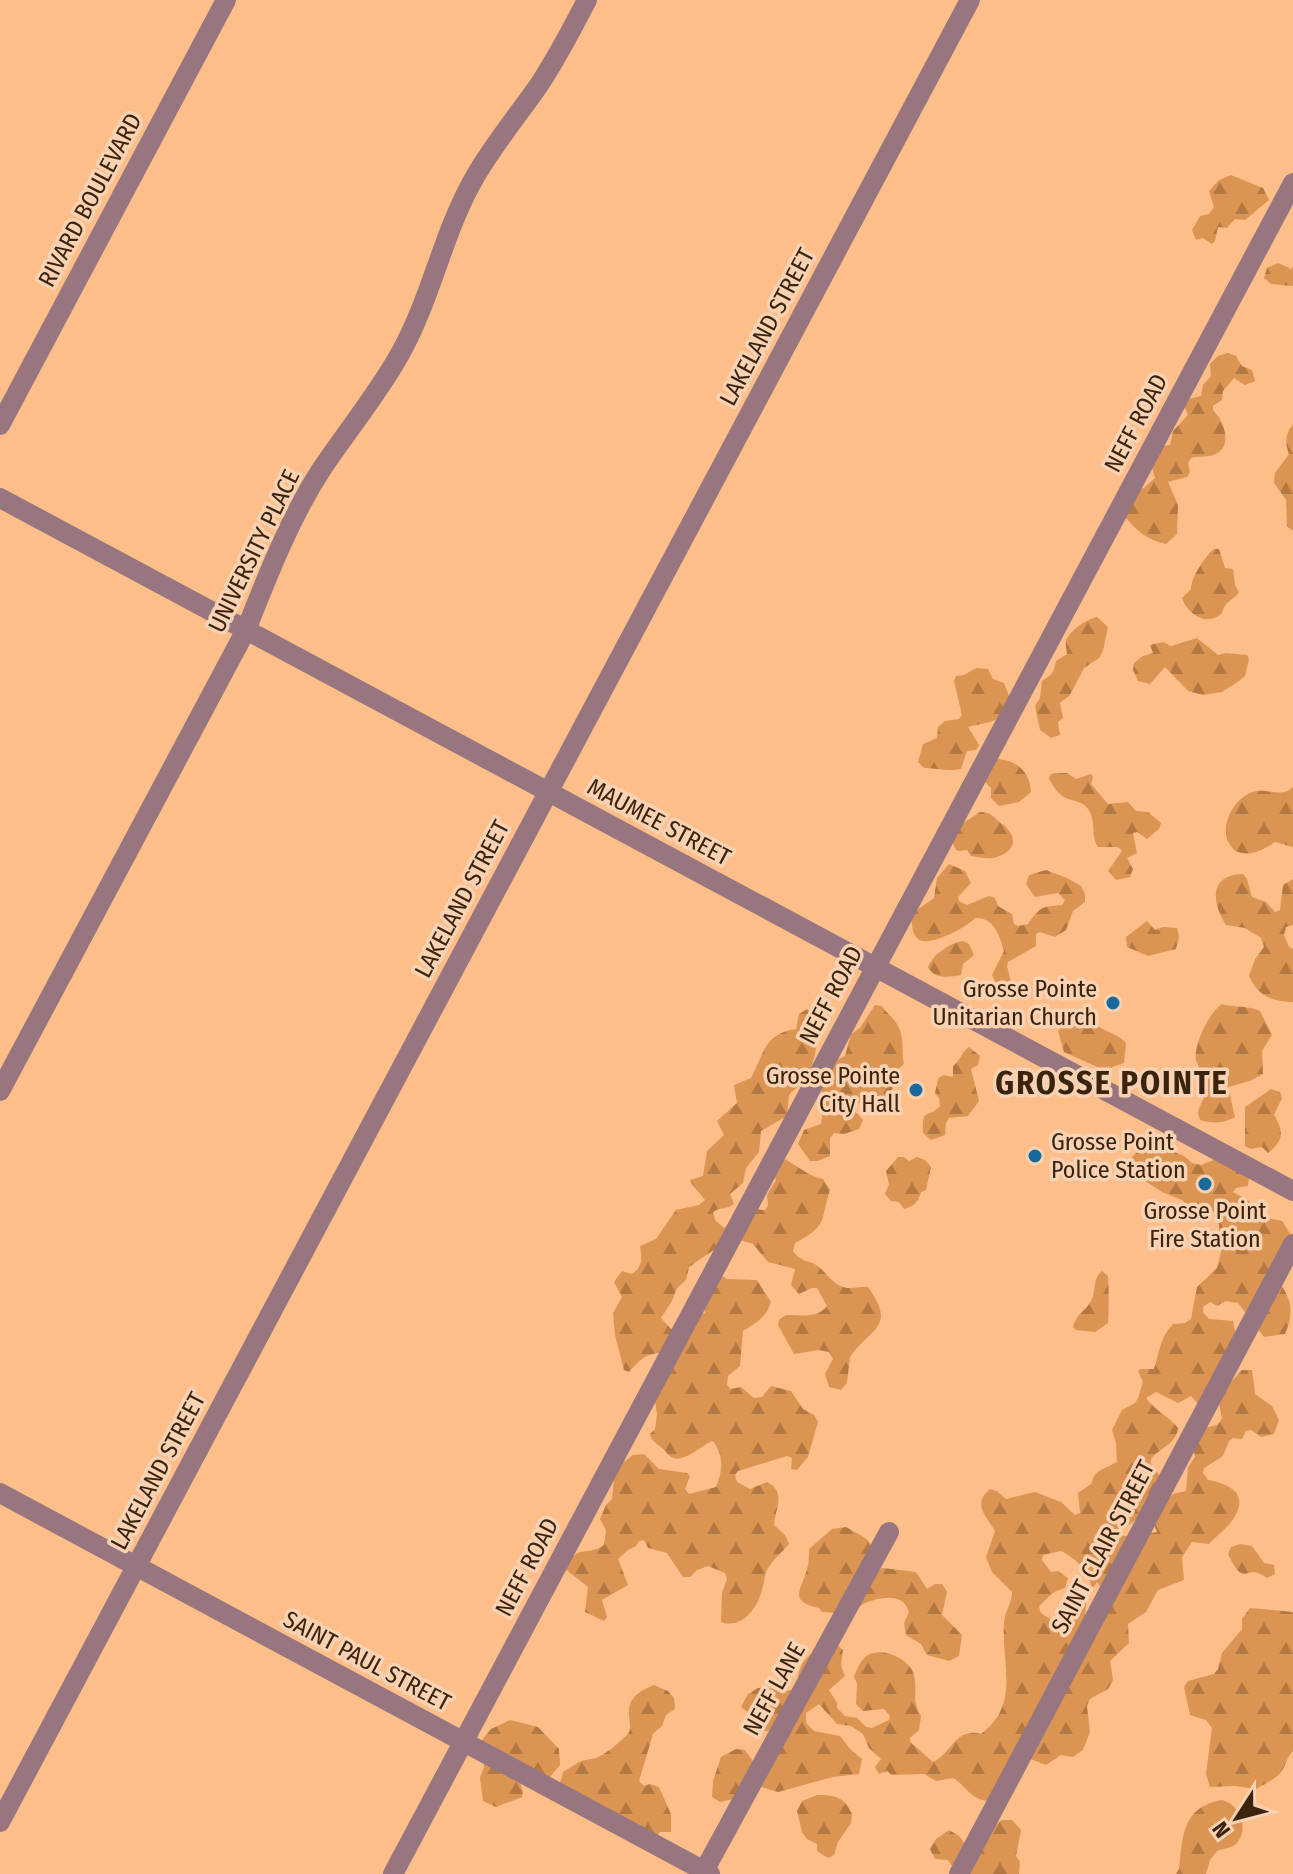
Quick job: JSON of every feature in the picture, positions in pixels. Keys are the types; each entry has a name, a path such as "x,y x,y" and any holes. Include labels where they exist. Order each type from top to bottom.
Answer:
{"street":[{"name":"RIVARD BOULEVARD","path":"0,425 226,0"},
{"name":"UNIVERSITY PLACE","path":"0,1091 246,630 276,554 295,517 321,470 364,412 401,353 422,308 447,235 470,186 569,36 587,0"},
{"name":"LAKELAND STREET","path":"0,1822 970,0"},
{"name":"NEFF ROAD","path":"393,1874 1293,183"},
{"name":"MAUMEE STREET","path":"0,498 1293,1191"},
{"name":"SAINT CLAIR STREET","path":"959,1874 1293,1244"},
{"name":"SAINT PAUL STREET","path":"0,1493 707,1872"},
{"name":"NEFF LANE","path":"707,1872 889,1532"}],"green space":[{"path":"1231,175 1263,188 1269,200 1245,220 1235,219 1227,228 1218,227 1212,244 1203,238 1196,240 1192,230 1200,216 1209,214 1214,207 1209,191 1219,180"},
{"path":"1278,263 1292,269 1293,265 1293,286 1271,284 1264,278 1267,268"},
{"path":"1228,353 1236,356 1242,366 1252,370 1255,381 1245,385 1234,378 1223,391 1222,400 1213,406 1224,428 1223,448 1210,456 1191,458 1187,477 1168,482 1178,505 1177,534 1166,544 1153,540 1124,516 1136,490 1144,488 1155,478 1152,467 1162,446 1170,445 1173,431 1188,415 1184,406 1188,399 1201,396 1203,385 1211,376 1210,364 1218,356"},
{"path":"1293,425 1293,531 1287,526 1286,500 1274,483 1275,473 1289,454 1286,439"},
{"path":"1214,549 1219,549 1225,568 1233,569 1239,592 1220,615 1207,619 1191,612 1182,598 1191,589 1199,568"},
{"path":"1097,617 1108,627 1103,651 1099,658 1084,668 1070,695 1060,703 1063,718 1058,722 1060,735 1051,738 1040,730 1035,706 1040,698 1042,681 1052,673 1056,661 1067,654 1066,642 1071,633"},
{"path":"1197,638 1218,655 1247,655 1245,676 1222,692 1203,695 1188,691 1165,667 1150,684 1138,681 1133,670 1134,663 1153,653 1150,645 1163,642 1171,646"},
{"path":"976,668 988,669 993,679 1004,683 1011,701 997,718 968,727 979,745 976,750 967,751 961,769 924,768 918,762 923,744 937,738 938,727 945,721 959,719 962,715 954,681 956,676"},
{"path":"997,759 1016,765 1025,773 1031,792 1019,802 999,806 991,798 991,788 984,781"},
{"path":"1056,773 1067,773 1076,779 1091,774 1091,784 1108,804 1128,802 1136,811 1148,812 1161,823 1159,829 1147,839 1137,832 1133,833 1137,853 1127,858 1133,869 1130,877 1116,880 1108,871 1122,851 1118,847 1098,847 1088,809 1054,788 1049,778"},
{"path":"1293,787 1293,847 1275,842 1255,852 1235,851 1227,839 1226,827 1238,801 1257,791 1280,793"},
{"path":"980,812 992,815 1013,837 1012,846 1004,854 984,858 971,856 967,850 956,850 950,838 962,824"},
{"path":"949,864 965,871 971,883 958,897 959,901 967,905 989,896 995,898 998,906 1012,914 1014,924 1018,926 1028,924 1041,909 1062,905 1065,900 1058,893 1035,897 1026,884 1029,875 1046,870 1081,886 1085,894 1085,902 1073,911 1066,930 1055,937 1040,932 1036,934 1036,946 1008,962 1013,990 1003,998 995,995 997,985 992,975 1004,951 998,934 987,921 975,918 956,931 930,941 918,939 914,934 910,915 934,898 937,878"},
{"path":"1243,874 1252,897 1266,902 1275,912 1280,910 1283,885 1293,879 1293,925 1286,927 1284,935 1293,949 1293,1002 1272,999 1256,988 1249,976 1255,959 1264,947 1261,938 1245,928 1226,925 1221,917 1216,899 1219,885 1224,879"},
{"path":"1147,921 1155,930 1177,928 1179,937 1176,949 1148,956 1127,947 1126,937"},
{"path":"963,941 969,944 974,955 963,964 961,975 943,977 934,974 928,967 938,954 952,944"},
{"path":"1222,1004 1260,1011 1272,1035 1262,1051 1263,1074 1228,1087 1235,1117 1223,1122 1208,1122 1200,1120 1198,1113 1207,1084 1197,1064 1196,1054 1203,1029"},
{"path":"875,1005 882,1006 898,1026 904,1064 893,1074 891,1093 881,1109 868,1102 858,1103 855,1111 863,1120 859,1129 844,1134 834,1133 830,1138 830,1156 810,1161 798,1144 804,1130 821,1124 825,1097 821,1090 831,1063 845,1056 851,1034 860,1028"},
{"path":"807,1009 813,1014 817,1031 816,1051 810,1069 789,1095 787,1116 761,1131 759,1152 746,1168 743,1183 730,1194 734,1204 713,1212 715,1220 724,1228 755,1209 765,1210 768,1206 767,1195 776,1180 773,1175 785,1159 823,1179 830,1190 822,1221 795,1243 793,1251 843,1287 868,1287 881,1319 850,1357 847,1383 841,1390 829,1387 825,1374 833,1359 829,1352 819,1350 794,1354 778,1325 786,1315 813,1315 827,1306 817,1288 799,1294 791,1285 795,1269 768,1262 753,1244 740,1240 718,1247 689,1267 686,1280 677,1288 661,1318 673,1331 698,1314 705,1313 704,1307 716,1272 727,1279 757,1280 771,1302 763,1316 743,1331 740,1366 728,1376 727,1385 731,1389 741,1387 754,1398 762,1397 771,1386 791,1391 803,1409 814,1415 818,1422 808,1457 797,1470 791,1469 792,1458 787,1456 738,1471 735,1475 737,1482 750,1489 767,1482 777,1491 774,1525 785,1535 789,1544 767,1570 754,1608 743,1619 729,1624 721,1622 722,1593 727,1579 725,1573 708,1566 690,1577 683,1577 667,1553 648,1548 644,1540 639,1541 618,1559 628,1585 602,1600 607,1617 604,1621 585,1612 588,1587 564,1568 574,1555 604,1545 606,1530 600,1519 612,1499 615,1469 633,1455 644,1454 659,1469 687,1473 690,1476 685,1489 689,1494 716,1487 721,1463 713,1441 688,1456 676,1458 652,1439 650,1434 655,1429 657,1414 655,1401 660,1353 639,1361 629,1372 624,1370 613,1313 622,1297 614,1282 622,1271 632,1274 636,1271 641,1262 640,1246 656,1239 676,1210 699,1205 705,1200 690,1180 703,1176 707,1151 724,1135 717,1121 737,1103 734,1085 751,1078 771,1040 785,1031 796,1029 799,1014"},
{"path":"1082,1018 1126,1043 1124,1063 1104,1070 1064,1052 1058,1031 1068,1021"},
{"path":"969,1047 980,1056 978,1065 971,1069 979,1101 968,1116 949,1118 945,1135 931,1140 923,1133 923,1119 940,1106 935,1093 938,1079 943,1075 953,1077 953,1066"},
{"path":"1271,1089 1280,1092 1282,1098 1274,1115 1281,1136 1268,1153 1262,1147 1251,1149 1245,1146 1245,1107"},
{"path":"1146,1147 1172,1151 1201,1165 1216,1159 1249,1176 1248,1186 1236,1188 1233,1192 1249,1201 1267,1218 1282,1221 1293,1238 1281,1285 1290,1303 1290,1315 1285,1334 1264,1337 1238,1303 1226,1301 1217,1306 1210,1302 1203,1307 1209,1319 1233,1321 1237,1340 1231,1382 1242,1370 1252,1370 1255,1394 1272,1406 1279,1420 1274,1434 1261,1437 1251,1430 1246,1431 1242,1439 1233,1438 1223,1456 1204,1468 1203,1473 1208,1480 1225,1485 1236,1493 1239,1498 1237,1513 1209,1544 1192,1542 1182,1557 1184,1580 1158,1590 1146,1612 1128,1624 1129,1643 1110,1661 1113,1680 1108,1689 1090,1699 1087,1706 1090,1732 1083,1750 1073,1757 1061,1755 1046,1765 1028,1758 989,1801 983,1800 953,1778 936,1781 924,1774 892,1775 887,1771 879,1774 875,1767 881,1759 869,1748 863,1734 851,1726 837,1724 819,1704 806,1713 806,1723 814,1731 840,1736 862,1759 859,1774 833,1777 778,1792 758,1786 720,1802 712,1797 713,1781 721,1757 736,1749 745,1750 756,1765 775,1731 758,1728 754,1717 741,1707 748,1694 766,1687 782,1692 795,1689 806,1659 816,1650 835,1643 843,1650 841,1666 845,1676 829,1690 837,1708 845,1716 857,1718 866,1727 872,1728 889,1720 890,1716 884,1709 863,1711 856,1704 857,1684 854,1676 861,1662 868,1655 880,1652 894,1655 910,1667 915,1678 916,1704 921,1716 919,1730 910,1742 933,1762 965,1734 981,1734 993,1722 1005,1697 1004,1622 1012,1592 992,1572 986,1557 995,1531 982,1510 982,1500 990,1489 1006,1499 1035,1492 1061,1502 1075,1515 1080,1513 1078,1493 1091,1484 1099,1471 1117,1462 1112,1430 1122,1410 1138,1398 1143,1382 1138,1371 1154,1369 1165,1334 1173,1324 1191,1319 1197,1287 1217,1268 1222,1248 1218,1218 1213,1211 1189,1207 1182,1200 1142,1179 1128,1175 1129,1162","holes":["1156,1392 1178,1403 1191,1396 1198,1404 1219,1403 1222,1419 1217,1425 1204,1428 1193,1446 1195,1457 1188,1467 1186,1491 1173,1494 1160,1507 1153,1522 1157,1532 1129,1537 1121,1535 1120,1529 1135,1520 1146,1508 1159,1475 1151,1459 1173,1440 1178,1428 1146,1398","1061,1551 1080,1566 1091,1586 1094,1587 1097,1582 1102,1589 1085,1616 1086,1603 1076,1595 1057,1619 1040,1612 1039,1606 1054,1592 1065,1588 1068,1578 1058,1571 1051,1572 1042,1560 1043,1555"]},
{"path":"898,1157 909,1161 917,1157 931,1167 926,1190 921,1192 915,1204 904,1209 885,1194 889,1184 886,1171"},
{"path":"1102,1271 1108,1276 1108,1323 1095,1332 1076,1330 1073,1327 1075,1321 1091,1301"},
{"path":"846,1527 870,1543 874,1571 883,1568 916,1572 927,1589 942,1584 947,1592 942,1615 962,1635 959,1656 949,1661 927,1655 921,1644 906,1635 904,1623 909,1612 897,1599 871,1601 845,1613 822,1612 803,1602 799,1594 808,1567 809,1549 832,1529"},
{"path":"1240,1544 1252,1546 1264,1563 1274,1565 1275,1574 1267,1578 1254,1572 1238,1571 1228,1554 1231,1547"},
{"path":"1250,1608 1293,1612 1293,1751 1278,1775 1256,1789 1210,1787 1206,1774 1212,1728 1206,1720 1190,1715 1184,1687 1188,1681 1214,1674 1222,1653 1242,1629 1242,1619"},
{"path":"654,1685 668,1691 674,1698 675,1709 666,1715 662,1726 653,1734 639,1781 644,1786 659,1787 671,1814 671,1832 660,1832 651,1844 560,1783 563,1772 579,1762 602,1755 627,1735 630,1730 630,1705 641,1691"},
{"path":"510,1720 538,1727 559,1749 560,1765 549,1778 520,1782 522,1797 496,1807 483,1801 481,1746 491,1729"},
{"path":"817,1795 839,1798 852,1814 851,1823 838,1842 834,1855 828,1858 817,1851 817,1844 802,1832 797,1811 802,1801"},
{"path":"1222,1800 1234,1807 1241,1818 1240,1838 1234,1846 1217,1851 1210,1860 1206,1874 1176,1874 1187,1824 1199,1809"},
{"path":"1002,1820 1012,1820 1021,1830 1016,1856 1020,1862 1019,1874 957,1874 948,1860 935,1859 930,1849 936,1839 949,1830 959,1836 967,1847"}],"place":[{"name":"Grosse Pointe Unitarian Church","path":"1113,1003"},
{"name":"Grosse Pointe City Hall","path":"916,1090"},
{"name":"Grosse Point Police Station","path":"1035,1156"},
{"name":"Grosse Point Fire Station","path":"1205,1184"}],"district":[{"name":"GROSSE POINTE","path":"1112,1083"}]}
